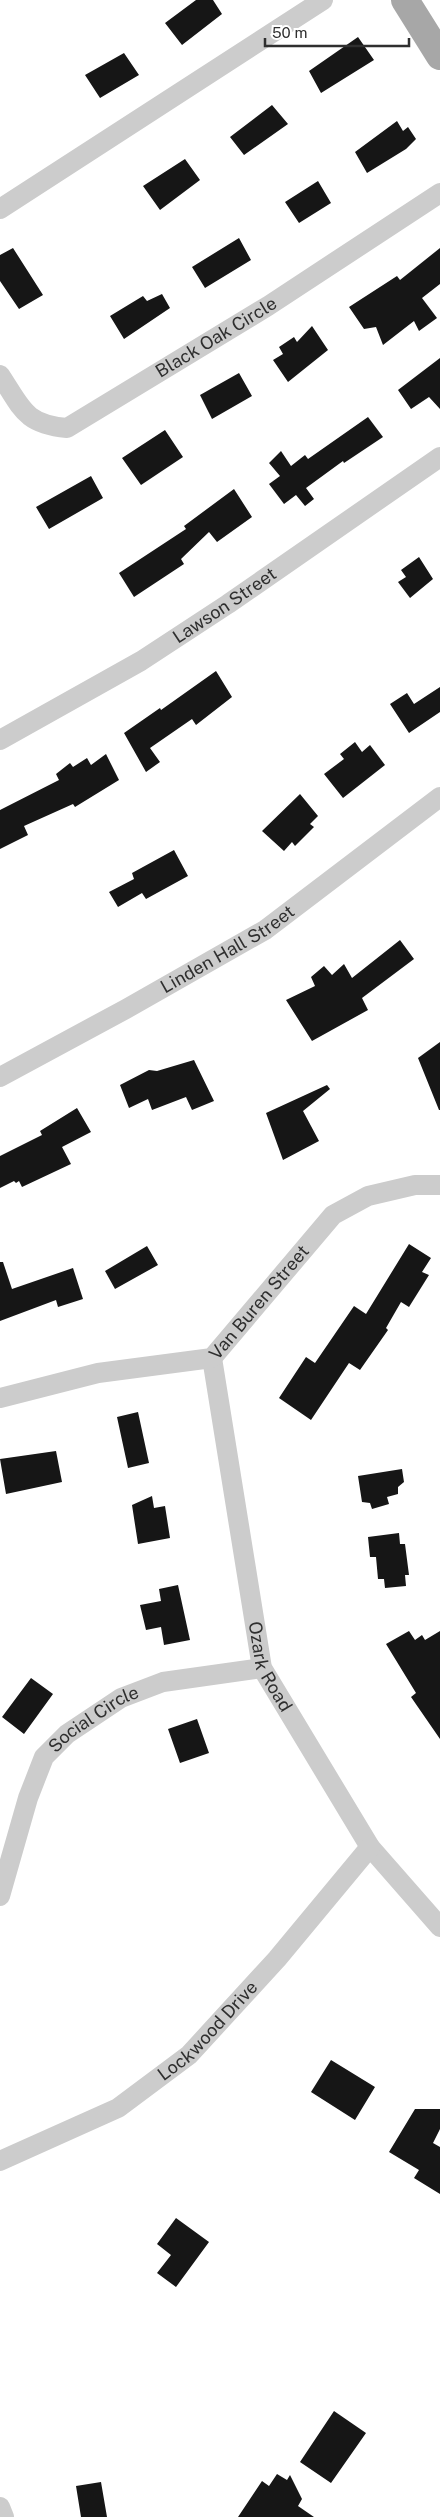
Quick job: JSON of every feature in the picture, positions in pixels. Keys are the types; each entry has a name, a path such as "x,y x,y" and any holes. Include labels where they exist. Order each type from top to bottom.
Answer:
{"main road":[{"path":"406,0 440,56"}],"street":[{"path":"0,209 323,0"},
{"name":"Black Oak Circle","path":"0,375 29,417 46,426 66,428 268,306 440,193"},
{"name":"Lawson Street","path":"0,740 65,705 149,655 228,604 440,457"},
{"name":"Linden Hall Street","path":"0,1077 126,1010 264,930 440,797"},
{"name":"Van Buren Street","path":"0,1398 98,1373 212,1358 333,1215 368,1196 415,1185 440,1185"},
{"name":"Ozark Road","path":"212,1358 262,1668 370,1846 440,1927"},
{"name":"Social Circle","path":"0,1896 28,1798 44,1757 67,1734 121,1698 162,1682 262,1668"},
{"name":"Lockwood Drive","path":"0,2160 118,2108 189,2055 277,1959 370,1846"},
{"path":"0,2508 4,2517"}],"building":[{"path":"196,0 213,0 222,14 182,45 165,23"},
{"path":"358,37 374,60 321,93 309,71"},
{"path":"124,53 139,75 100,98 85,75"},
{"path":"272,105 288,124 244,155 230,137"},
{"path":"397,121 403,131 408,127 416,139 406,149 367,173 355,152"},
{"path":"185,159 200,180 160,210 143,186"},
{"path":"318,181 331,203 299,223 285,202"},
{"path":"239,238 251,260 205,288 192,267"},
{"path":"13,248 43,295 19,309 0,281 0,255"},
{"path":"440,248 440,284 422,298 437,318 419,331 414,321 383,345 376,327 364,329 349,307 397,276 400,280"},
{"path":"162,294 170,308 124,339 110,316 143,296 147,301"},
{"path":"312,326 328,350 288,382 273,360 283,354 279,347 294,337 297,342"},
{"path":"440,358 440,409 429,397 411,409 398,390"},
{"path":"239,373 252,396 212,419 200,395"},
{"path":"368,417 383,437 344,463 343,461 306,488 314,499 305,506 296,495 284,504 269,484 280,476 269,463 281,451 291,466 305,455 308,459"},
{"path":"165,430 183,457 141,485 122,458"},
{"path":"91,476 103,498 49,529 36,507"},
{"path":"234,489 252,517 217,542 209,532 181,559 184,564 134,597 119,573 186,529 184,526"},
{"path":"419,557 433,579 410,598 398,582 406,577 401,570"},
{"path":"216,671 232,697 196,725 192,719 150,748 160,762 146,772 124,733 160,708 161,710"},
{"path":"440,687 440,712 409,733 390,704 407,693 414,704"},
{"path":"355,742 362,752 370,745 385,765 343,798 324,774 344,759 340,754"},
{"path":"106,754 119,780 75,807 73,804 24,826 28,835 0,849 0,810 59,780 56,774 70,763 73,767 87,758 91,765"},
{"path":"300,794 318,816 310,824 314,827 295,846 292,842 284,851 262,831"},
{"path":"174,850 188,876 146,899 142,893 118,907 109,892 134,879 132,873"},
{"path":"400,940 414,959 362,998 368,1010 312,1041 286,1000 315,986 311,977 324,966 332,975 344,964 352,978"},
{"path":"440,1042 440,1110 439,1110 418,1058"},
{"path":"194,1060 214,1101 192,1110 186,1097 152,1110 148,1099 129,1108 120,1085 149,1070 157,1071"},
{"path":"327,1085 330,1089 303,1111 319,1141 283,1160 266,1113"},
{"path":"77,1108 91,1132 62,1147 71,1164 22,1187 19,1181 16,1183 14,1181 0,1188 0,1156 42,1135 40,1131"},
{"path":"409,1244 431,1258 422,1272 429,1275 409,1307 401,1302 386,1328 388,1330 360,1370 349,1363 311,1420 279,1398 306,1357 315,1363 354,1306 366,1314"},
{"path":"147,1246 158,1265 115,1289 105,1271"},
{"path":"0,1262 3,1262 12,1289 73,1268 83,1299 58,1307 56,1300 0,1321"},
{"path":"138,1412 149,1463 128,1468 117,1417"},
{"path":"56,1451 62,1482 6,1494 0,1459"},
{"path":"402,1469 404,1482 398,1487 398,1494 387,1497 389,1504 372,1509 370,1503 362,1502 358,1476"},
{"path":"152,1496 154,1508 165,1506 170,1538 138,1544 132,1505"},
{"path":"399,1533 400,1544 405,1544 409,1575 405,1575 406,1586 385,1588 384,1579 378,1579 376,1557 370,1557 368,1537"},
{"path":"178,1585 190,1640 164,1645 161,1627 146,1630 140,1605 161,1601 159,1589"},
{"path":"409,1631 415,1640 422,1635 425,1640 440,1631 440,1739 411,1697 416,1693 386,1644"},
{"path":"31,1678 53,1694 24,1734 2,1717"},
{"path":"197,1719 209,1753 180,1763 168,1729"},
{"path":"331,2060 375,2087 355,2120 311,2092"},
{"path":"415,2109 440,2109 440,2129 433,2143 440,2147 440,2194 414,2178 419,2170 389,2152"},
{"path":"176,2218 209,2242 176,2287 157,2273 171,2255 157,2244"},
{"path":"334,2411 366,2433 331,2483 300,2462"},
{"path":"277,2474 287,2480 290,2475 302,2499 298,2506 314,2517 238,2517 262,2481 269,2486"},
{"path":"101,2482 107,2517 81,2517 76,2486"}]}
